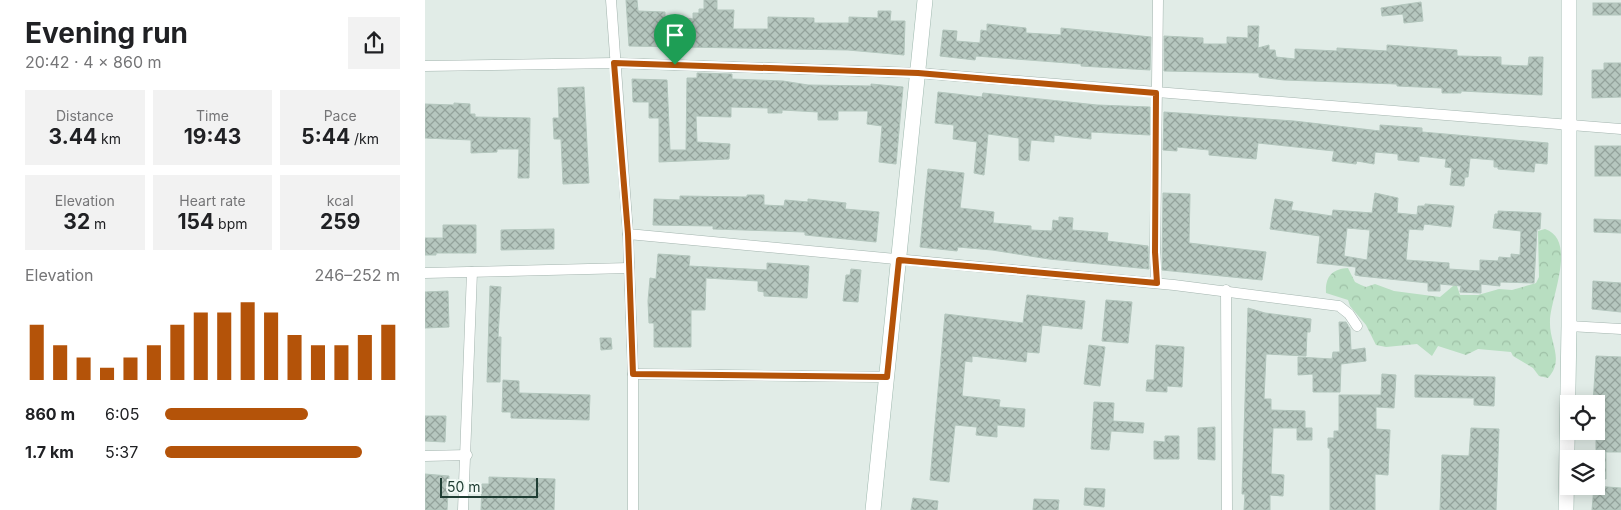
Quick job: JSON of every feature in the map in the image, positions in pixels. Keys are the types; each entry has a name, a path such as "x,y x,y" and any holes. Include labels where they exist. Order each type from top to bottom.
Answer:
{"main road":[{"path":"873,510 925,0"},
{"path":"1566,510 1569,326 1567,126 1569,0"}],"street":[{"path":"611,0 614,63 628,234 633,374 633,510"},
{"path":"1157,283 1155,252 1158,0"},
{"path":"425,66 614,63 918,73 1621,130"},
{"path":"628,234 1227,290 1339,306 1349,314 1357,326"},
{"path":"425,273 629,268"},
{"path":"463,510 467,455 472,272"},
{"path":"1227,290 1227,510"},
{"path":"1569,326 1621,329"},
{"path":"633,374 887,377"},
{"path":"425,456 467,455"}],"green space":[{"path":"1545,229 1555,235 1560,245 1561,257 1550,321 1556,357 1553,371 1548,378 1539,376 1533,368 1513,356 1511,352 1478,349 1466,355 1438,346 1432,356 1417,344 1386,347 1376,345 1366,325 1350,306 1348,300 1326,293 1327,282 1331,274 1348,268 1355,282 1366,287 1375,284 1394,291 1440,297 1453,286 1457,286 1460,295 1478,295 1499,289 1512,290 1536,283 1539,277 1538,231"}],"building":[{"path":"626,0 637,0 638,11 665,12 665,23 685,24 685,18 693,19 693,13 699,13 699,9 704,9 704,0 717,0 717,10 734,10 733,29 768,29 768,17 814,18 814,23 849,23 849,17 878,18 878,11 891,11 890,21 905,21 904,55 848,50 629,46"},
{"path":"1421,2 1423,21 1404,23 1403,14 1382,16 1381,8"},
{"path":"1593,3 1621,3 1621,15 1593,15"},
{"path":"987,24 1026,28 1026,33 1061,35 1061,28 1151,37 1150,70 1081,66 1081,64 976,56 975,60 940,56 943,30 957,31 956,41 980,43 981,30 987,31"},
{"path":"1248,26 1259,26 1258,48 1269,45 1269,50 1275,50 1276,57 1295,59 1295,49 1337,51 1337,48 1387,51 1387,45 1457,50 1457,56 1501,57 1501,65 1528,66 1529,57 1543,57 1542,95 1461,91 1461,93 1442,93 1442,88 1397,86 1397,84 1284,80 1259,77 1259,73 1164,71 1164,36 1203,38 1203,44 1227,44 1227,37 1248,38"},
{"path":"1604,63 1621,63 1621,97 1592,98 1592,70 1604,70"},
{"path":"697,73 732,74 732,79 783,81 808,85 871,86 871,84 903,87 896,164 879,162 882,126 867,124 868,111 838,111 838,120 818,120 818,112 782,110 782,113 768,113 768,108 731,107 731,117 696,116 697,142 730,144 729,159 659,162 659,118 649,118 649,102 633,102 632,79 667,80 670,150 686,150 687,78 697,78"},
{"path":"584,87 589,183 563,184 561,139 554,139 553,118 559,118 558,88"},
{"path":"938,92 982,97 983,93 1097,105 1150,107 1150,135 1091,132 1091,139 1054,135 1054,142 1031,140 1029,161 1019,160 1019,138 988,134 984,175 974,173 977,142 953,139 954,125 935,123"},
{"path":"454,103 470,104 470,114 475,114 475,117 530,118 529,178 518,178 519,149 497,149 497,152 471,153 471,140 425,138 425,104 454,105"},
{"path":"1164,112 1294,121 1380,131 1380,125 1422,128 1422,132 1548,143 1547,164 1535,163 1534,172 1498,169 1498,167 1494,167 1494,160 1470,158 1468,177 1465,177 1464,186 1450,185 1452,168 1445,167 1446,159 1419,156 1419,162 1398,160 1398,154 1375,152 1374,164 1357,161 1356,164 1332,161 1334,151 1258,143 1256,159 1209,155 1209,150 1177,147 1177,151 1163,150"},
{"path":"1595,146 1621,146 1621,176 1595,176"},
{"path":"928,169 964,173 960,208 994,212 993,223 1031,226 1031,230 1052,231 1053,220 1059,221 1059,217 1073,218 1072,230 1108,233 1107,241 1148,246 1149,269 1049,259 992,250 958,247 957,251 920,247"},
{"path":"1163,193 1190,194 1189,243 1266,252 1262,280 1162,270"},
{"path":"1375,193 1398,198 1397,213 1417,215 1418,206 1425,206 1425,204 1454,206 1451,227 1424,224 1423,230 1409,229 1406,260 1449,263 1449,269 1480,271 1480,260 1498,261 1499,257 1511,258 1511,254 1520,255 1521,231 1493,228 1495,214 1498,214 1498,211 1541,213 1540,229 1537,229 1534,283 1500,282 1500,286 1481,284 1481,293 1460,292 1461,286 1440,284 1440,291 1428,291 1428,283 1360,276 1355,275 1356,267 1317,263 1320,236 1270,229 1275,199 1293,202 1291,210 1332,216 1333,210 1372,213","holes":["1347,228 1370,230 1367,260 1344,256"]},
{"path":"747,195 764,195 764,205 784,206 785,200 808,202 808,199 846,203 845,209 879,212 876,242 805,235 805,232 713,229 713,226 653,225 654,199 680,200 680,196 747,197"},
{"path":"1594,219 1621,220 1621,233 1594,232"},
{"path":"443,225 476,225 476,253 436,253 436,255 425,255 425,238 443,238"},
{"path":"554,229 554,249 501,250 501,230"},
{"path":"658,254 690,256 689,266 767,270 767,263 809,266 807,298 764,296 764,292 758,291 758,281 706,278 705,310 691,310 691,347 654,347 654,323 649,323 648,301 650,278 656,279"},
{"path":"851,269 861,270 858,302 843,301 846,275 850,275"},
{"path":"1593,281 1621,283 1621,312 1592,309"},
{"path":"490,286 501,287 498,337 501,337 500,382 487,382"},
{"path":"448,291 449,327 425,328 425,292"},
{"path":"1027,295 1085,301 1082,329 1042,325 1039,353 1027,352 1026,362 972,356 972,362 965,361 962,396 1000,400 999,407 1025,409 1024,427 997,425 997,437 976,435 977,427 955,425 949,482 930,480 945,314 1023,323"},
{"path":"1106,300 1132,302 1128,343 1102,341"},
{"path":"1248,308 1265,313 1311,319 1310,332 1307,332 1306,356 1266,354 1264,399 1271,399 1271,410 1305,411 1305,428 1312,428 1312,440 1297,440 1297,428 1273,428 1271,474 1284,475 1283,496 1270,495 1270,510 1244,510 1245,494 1242,494"},
{"path":"1339,322 1346,322 1350,329 1351,350 1365,348 1366,361 1341,364 1340,392 1313,392 1313,374 1298,375 1298,357 1332,359 1333,352 1340,352"},
{"path":"600,338 611,338 612,349 601,350"},
{"path":"1089,345 1105,347 1100,386 1084,384"},
{"path":"1156,345 1184,347 1182,387 1167,386 1167,392 1146,391 1147,380 1154,380"},
{"path":"1596,356 1621,357 1621,452 1606,452 1606,479 1605,450 1596,450 1596,440 1605,440 1605,395 1594,395"},
{"path":"1382,374 1396,375 1394,408 1376,407 1376,429 1390,430 1388,475 1375,474 1375,510 1330,510 1330,448 1328,448 1328,438 1334,438 1334,431 1339,431 1339,395 1381,395"},
{"path":"1415,375 1495,377 1494,406 1474,405 1474,398 1415,397"},
{"path":"503,380 519,381 519,393 590,395 589,420 511,418 511,412 502,412"},
{"path":"1094,402 1114,403 1113,421 1144,423 1143,433 1111,431 1109,450 1091,449"},
{"path":"425,416 446,416 445,442 425,441"},
{"path":"1215,427 1215,460 1198,459 1198,428"},
{"path":"1471,428 1499,429 1496,510 1440,510 1442,455 1469,456"},
{"path":"1165,436 1179,436 1179,459 1154,459 1154,441 1165,442"},
{"path":"425,474 449,476 447,510 425,510"},
{"path":"489,477 555,479 554,510 481,510 482,484 489,484"},
{"path":"1605,487 1621,488 1621,510 1592,510 1593,495 1605,495"},
{"path":"1085,488 1105,489 1104,507 1084,505"},
{"path":"913,498 938,501 937,510 911,510"},
{"path":"1034,499 1059,500 1058,510 1033,510"}],"route":[{"path":"614,63 675,65 918,73 1156,93 1155,252 1157,283 899,260 887,377 633,374 628,234 614,63"}]}
